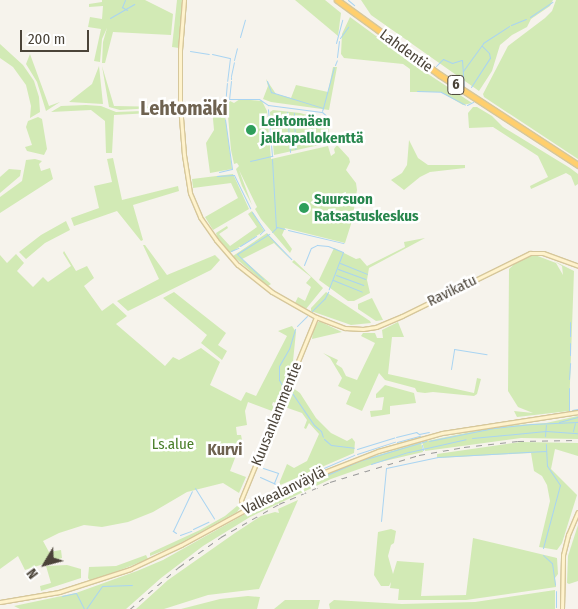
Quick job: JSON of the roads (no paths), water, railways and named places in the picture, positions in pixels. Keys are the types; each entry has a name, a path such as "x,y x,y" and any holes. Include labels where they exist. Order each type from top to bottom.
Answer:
{"highway":[{"name":"Lahdentie","path":"336,0 440,75 578,166"}],"street":[{"path":"184,0 180,50 181,128 187,179 197,210 216,240 238,264 272,292 316,317"},
{"name":"Ravikatu","path":"316,317 341,326 357,329 372,328 527,254 537,252 545,253 578,266"},
{"name":"Kuusanlammentie","path":"244,510 241,500 316,317"},
{"name":"Valkealanväylä","path":"0,602 59,592 109,577 166,552 324,470 397,445 466,429 552,418 578,412"},
{"path":"562,609 563,555 568,535 578,512"}],"waterway":[{"path":"125,0 122,7 127,10"},
{"path":"348,0 354,5"},
{"path":"530,17 552,2"},
{"path":"110,18 134,4"},
{"path":"511,25 526,19"},
{"path":"240,37 245,20"},
{"path":"336,43 342,20"},
{"path":"463,71 483,43 509,26"},
{"path":"340,38 348,27"},
{"path":"337,57 339,41"},
{"path":"471,87 490,58 489,53 482,46"},
{"path":"234,60 237,48"},
{"path":"190,51 209,54"},
{"path":"212,54 230,58 227,81"},
{"path":"436,66 443,59 452,63 462,60 464,87"},
{"path":"335,65 337,60"},
{"path":"231,76 234,62"},
{"path":"323,108 334,67"},
{"path":"231,81 229,99 259,99 268,105 322,112 329,118"},
{"path":"267,81 271,92 323,108 322,111"},
{"path":"225,105 227,83"},
{"path":"417,91 441,92 465,105"},
{"path":"467,105 473,102"},
{"path":"225,108 225,117"},
{"path":"250,161 272,156 268,109"},
{"path":"287,112 290,152"},
{"path":"294,113 295,149"},
{"path":"219,172 232,169 225,119"},
{"path":"272,159 276,228"},
{"path":"217,176 234,175 250,208"},
{"path":"252,212 264,230 260,234"},
{"path":"272,232 277,227 285,229"},
{"path":"288,230 343,243"},
{"path":"267,234 291,259"},
{"path":"263,279 237,254 269,234"},
{"path":"240,246 256,236"},
{"path":"304,265 311,248 317,245 328,246 343,252 329,289"},
{"path":"231,251 238,248"},
{"path":"340,263 367,274"},
{"path":"338,269 365,279"},
{"path":"336,275 363,285"},
{"path":"333,280 362,292"},
{"path":"312,311 325,298 328,292"},
{"path":"297,326 307,316"},
{"path":"570,322 570,336"},
{"path":"282,385 279,380 279,366 289,349 295,329"},
{"path":"570,343 570,355"},
{"path":"451,369 454,349 487,354"},
{"path":"569,379 570,363"},
{"path":"569,388 569,412"},
{"path":"290,390 314,425 321,431 323,437"},
{"path":"572,410 578,409"},
{"path":"551,414 569,412"},
{"path":"559,422 578,417"},
{"path":"429,441 494,428 578,422"},
{"path":"573,431 575,423"},
{"path":"545,436 546,425"},
{"path":"472,438 546,431 578,433"},
{"path":"396,437 416,432 419,434 429,432"},
{"path":"397,442 420,436"},
{"path":"357,449 394,438"},
{"path":"324,439 331,445 354,448"},
{"path":"371,464 409,452 466,439"},
{"path":"299,487 359,461 426,441"},
{"path":"357,454 395,442"},
{"path":"543,548 560,485 547,466 546,444"},
{"path":"422,445 423,450"},
{"path":"381,521 386,468 438,457 546,451"},
{"path":"312,473 354,455"},
{"path":"263,468 278,473 274,483"},
{"path":"281,487 310,474"},
{"path":"260,477 280,486"},
{"path":"195,488 214,519"},
{"path":"176,533 173,531 192,491"},
{"path":"193,529 208,522"},
{"path":"180,535 191,531"},
{"path":"543,555 552,563 555,585"},
{"path":"86,609 102,586 132,585"},
{"path":"556,591 556,607"},
{"path":"62,596 76,593 84,609"}],"railway":[{"path":"130,609 179,567 221,537 279,504 330,482 419,455 464,447 518,441 578,440"}],"place":[{"name":"Lehtomäen jalkapallokenttä","path":"251,130"},
{"name":"Suursuon Ratsastuskeskus","path":"304,208"}],"district":[{"name":"Lehtomäki","path":"184,108"},
{"name":"Kurvi","path":"225,450"}],"park label":[{"name":"Ls.alue","path":"173,445"}]}
